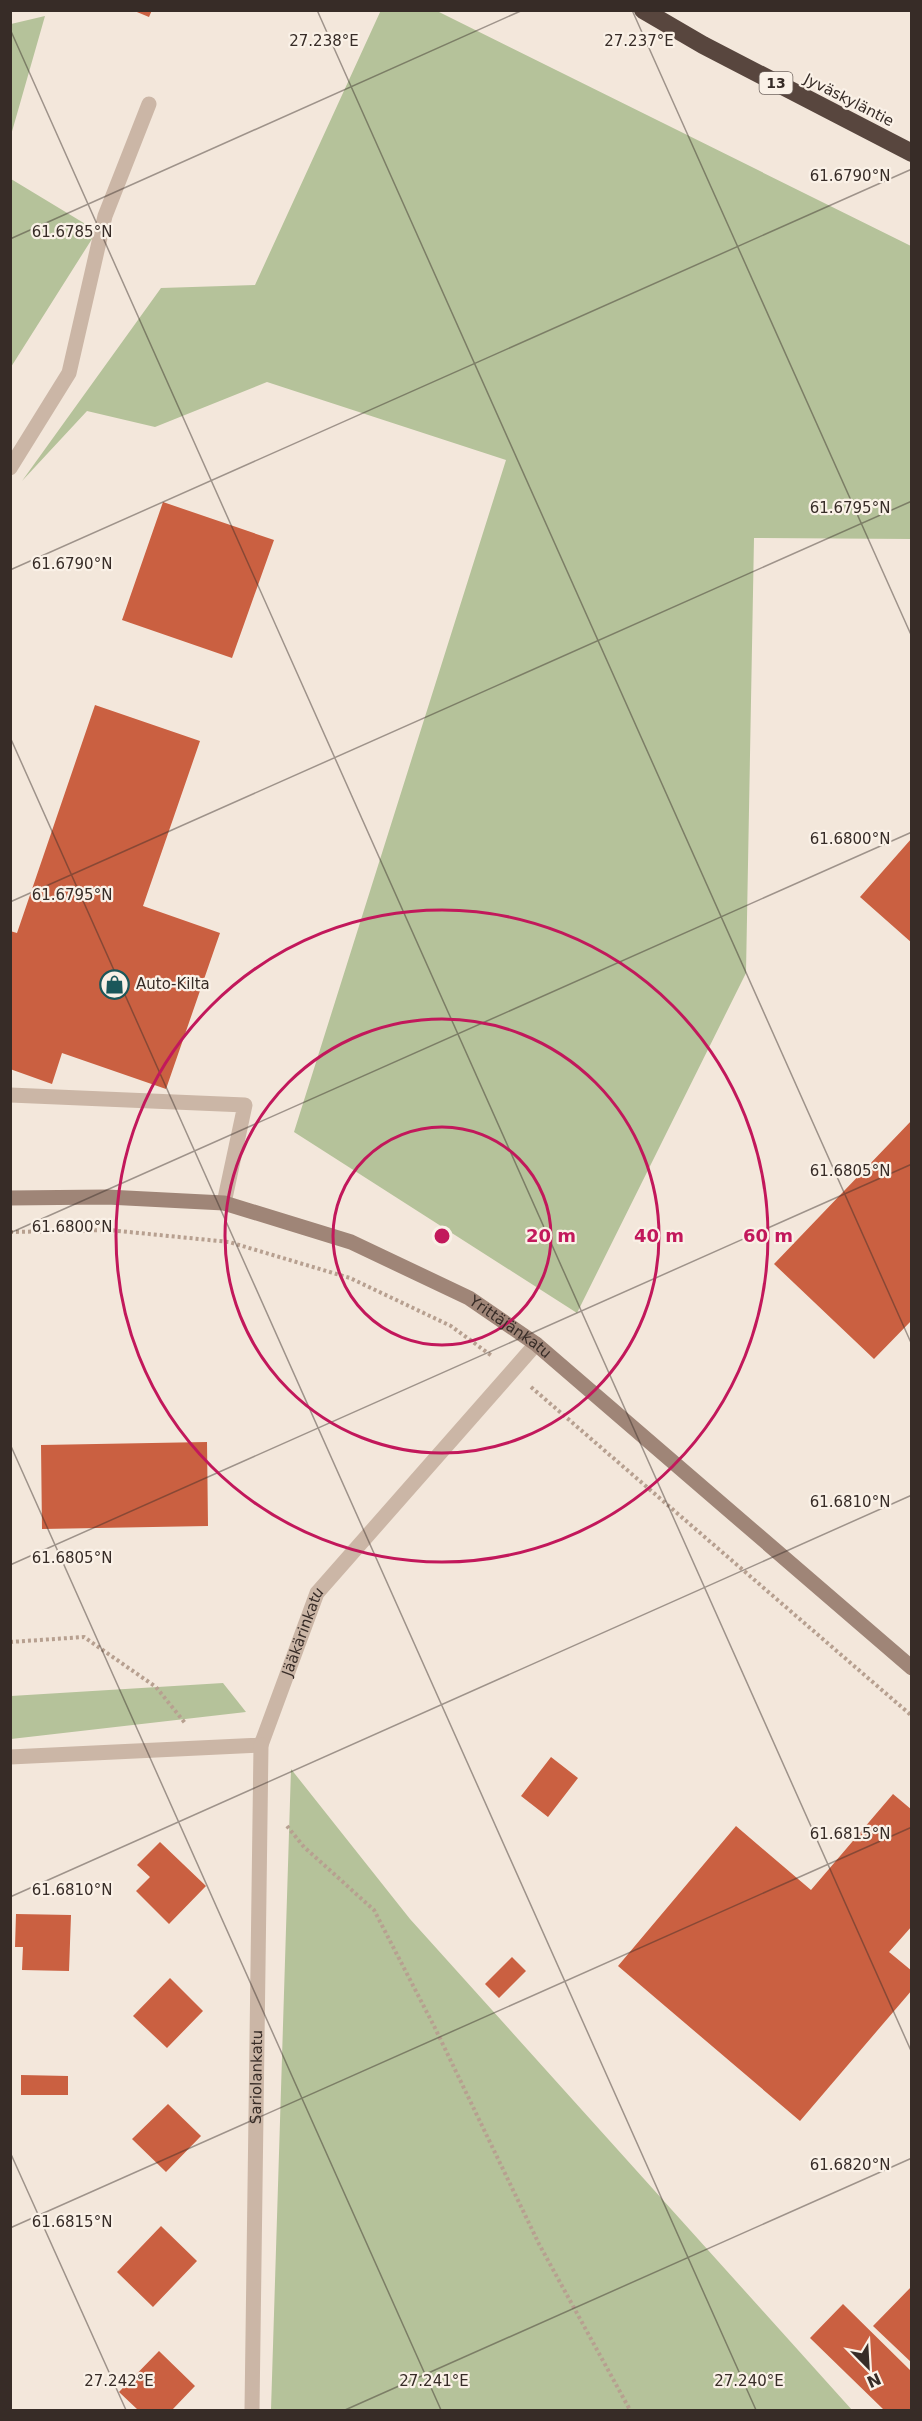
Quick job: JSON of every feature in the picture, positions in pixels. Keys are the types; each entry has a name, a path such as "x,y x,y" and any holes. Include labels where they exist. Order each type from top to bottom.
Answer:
{"highway":[{"name":"Jyväskyläntie","path":"643,10 703,45 912,153"}],"street":[{"path":"10,468 69,372 105,216 149,104"},
{"path":"10,1095 245,1105 224,1203"},
{"name":"Yrittäjänkatu","path":"10,1198 106,1197 224,1203 351,1242 469,1298 536,1344 912,1668"},
{"name":"Jääkärinkatu","path":"261,1745 317,1593 536,1344"},
{"path":"10,1757 261,1745"},
{"name":"Sariolankatu","path":"252,2410 261,1745"}],"path":[{"path":"10,1642 84,1637 156,1687 204,1747"},
{"path":"260,1796 304,1847 374,1910 435,2028 539,2244 630,2410"}],"green space":[{"path":"381,10 437,11 911,246 911,539 754,538 746,973 577,1313 294,1132 506,460 267,382 155,427 87,411 22,481 161,288 255,285"},
{"path":"45,16 11,135 11,24"},
{"path":"11,179 97,231 11,367"},
{"path":"223,1683 246,1712 11,1739 11,1696"},
{"path":"291,1769 410,1919 852,2410 271,2410"}],"building":[{"path":"132,10 152,10 149,17"},
{"path":"163,502 274,540 232,658 122,620"},
{"path":"95,705 200,741 143,906 220,933 166,1089 62,1053 52,1084 10,1069 10,931 17,933"},
{"path":"912,838 912,943 860,897"},
{"path":"912,1120 912,1320 874,1359 774,1264"},
{"path":"207,1442 208,1526 42,1529 41,1445"},
{"path":"551,1757 578,1778 548,1817 521,1796"},
{"path":"893,1794 912,1810 912,1926 889,1952 912,1971 912,1990 800,2121 618,1966 736,1826 811,1890"},
{"path":"160,1842 206,1886 169,1924 136,1891 150,1877 137,1865"},
{"path":"16,1914 71,1915 69,1971 22,1970 23,1947 15,1947"},
{"path":"512,1957 526,1971 499,1998 485,1984"},
{"path":"170,1978 203,2011 167,2048 133,2016"},
{"path":"21,2075 68,2076 68,2095 21,2095"},
{"path":"168,2104 201,2136 166,2172 132,2139"},
{"path":"161,2226 197,2261 153,2307 117,2272"},
{"path":"912,2286 912,2363 873,2326"},
{"path":"843,2304 912,2372 912,2410 884,2410 810,2338"},
{"path":"159,2351 195,2386 172,2410 138,2410 119,2392"}],"place":[{"name":"Auto-Kilta","path":"115,984"}]}
